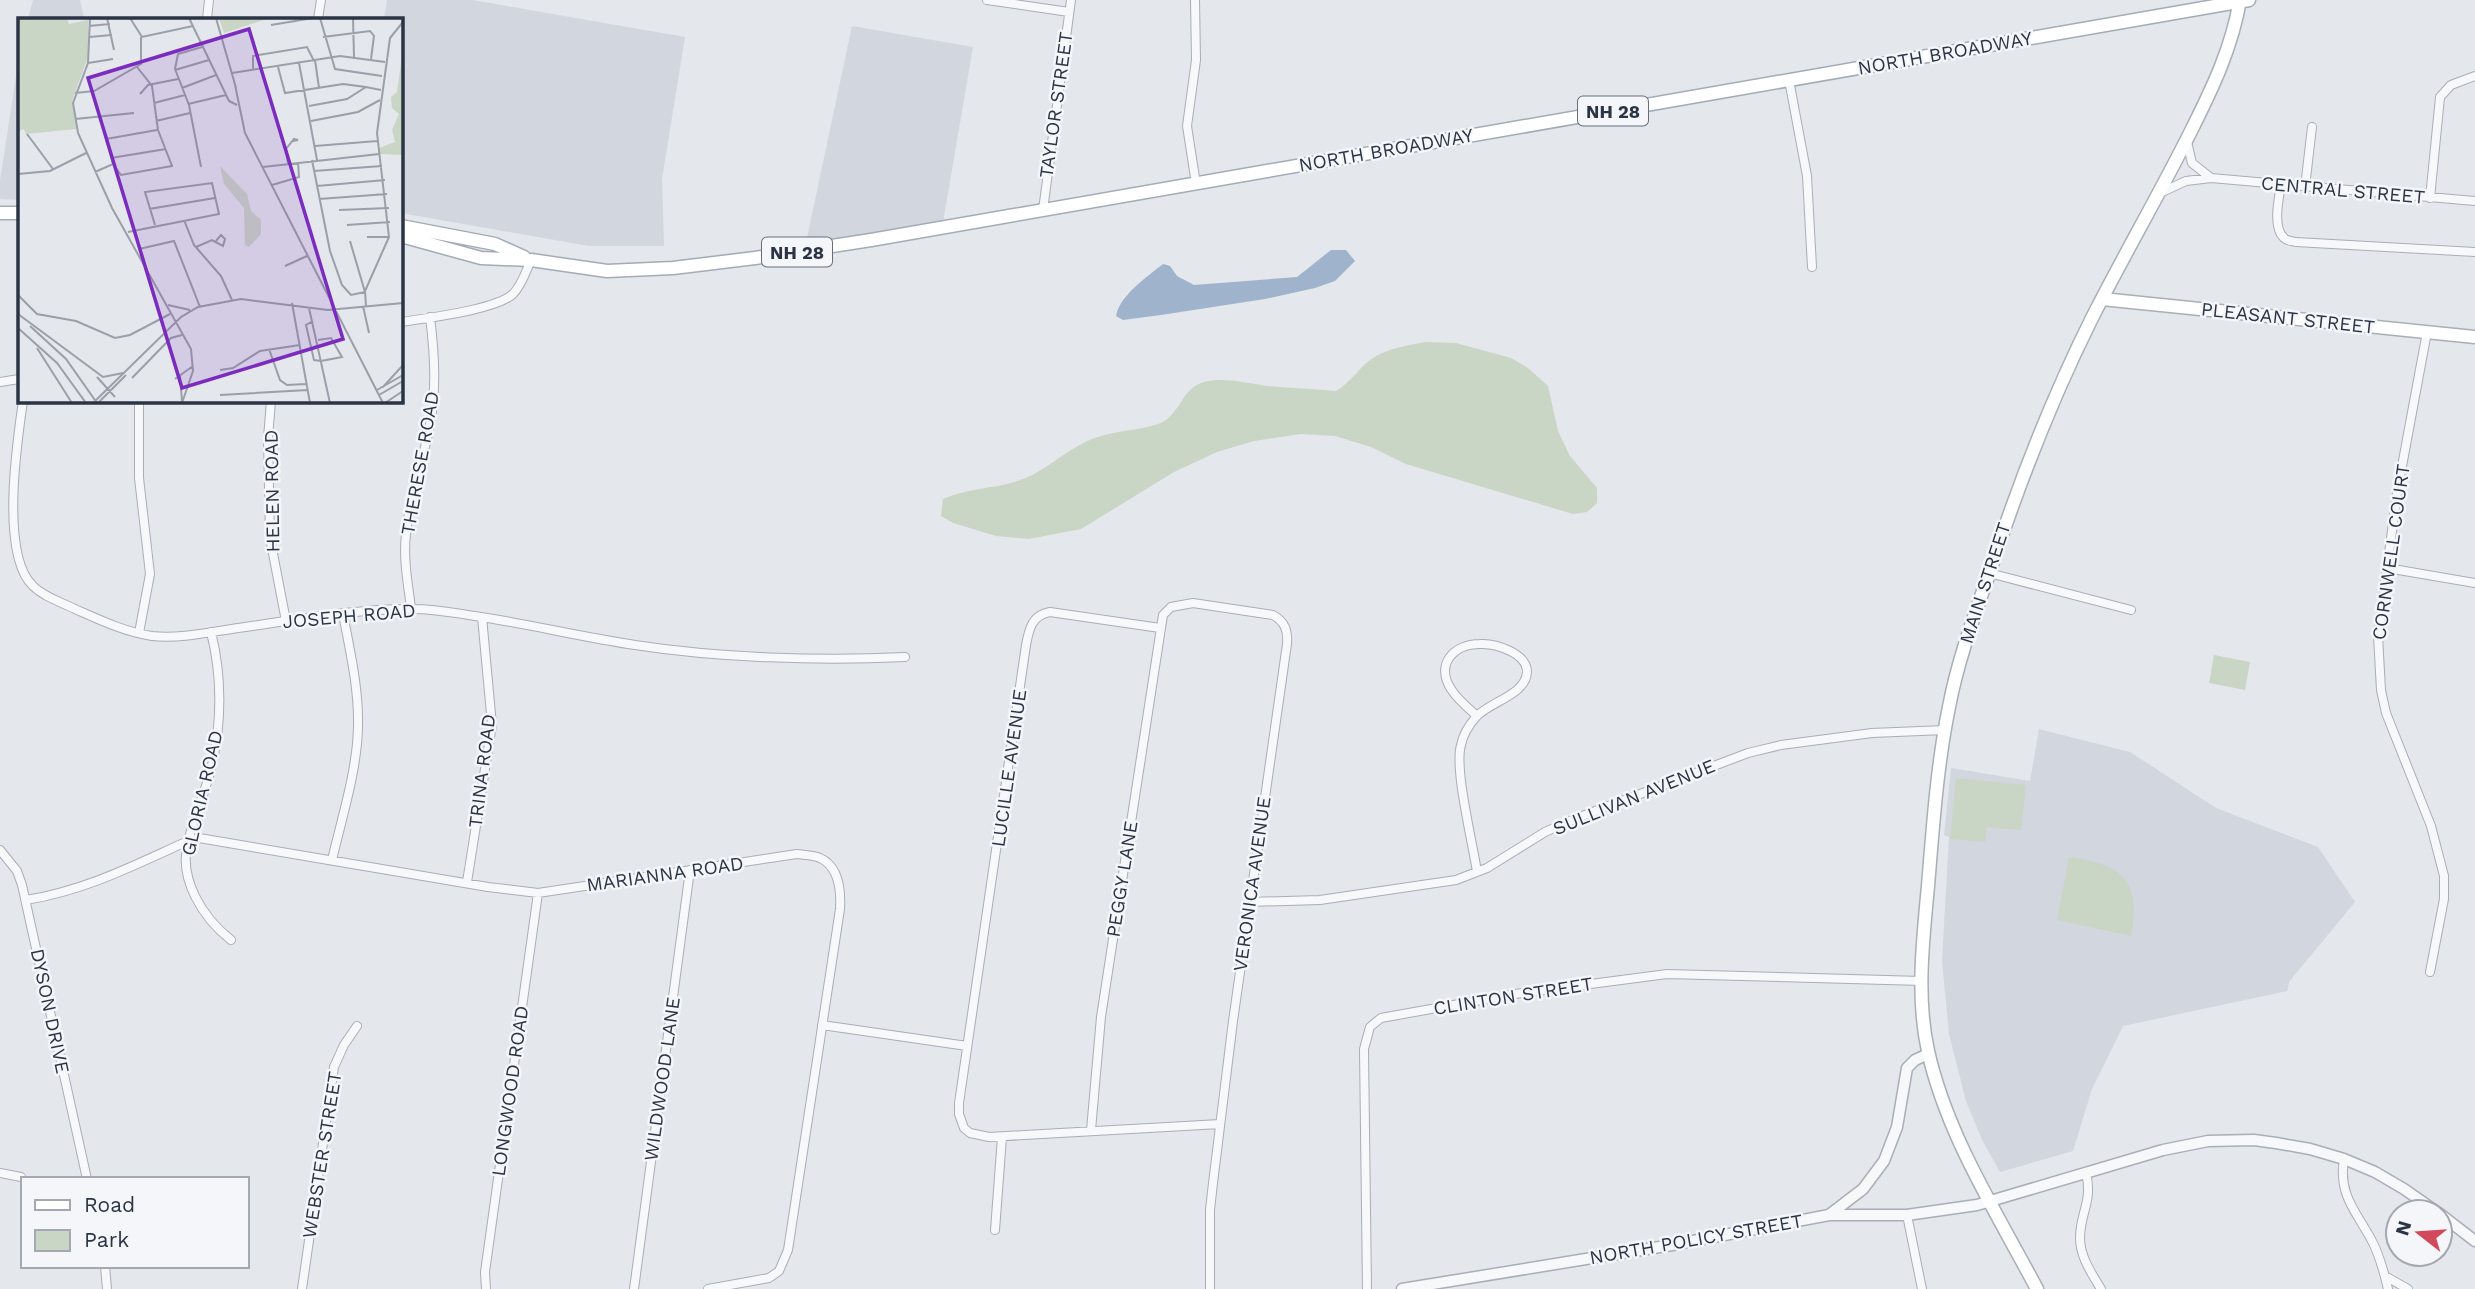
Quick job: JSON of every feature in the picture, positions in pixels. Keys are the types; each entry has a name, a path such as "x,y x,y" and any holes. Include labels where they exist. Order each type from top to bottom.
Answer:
{"main road":[{"name":"NORTH BROADWAY","path":"402,236 481,258 531,260 607,271 673,268 817,249 2243,1"},
{"name":"MAIN STREET","path":"2037,1289 1958,1140 1928,1054 1922,1013 1922,981 1928,888 1945,730 1960,659 2020,480 2043,422 2102,299 2159,194 2222,66 2243,1"},
{"path":"0,213 18,213"},
{"name":"NORTH BROADWAY","path":"402,226 495,244 531,260"},
{"name":"PLEASANT STREET","path":"2102,299 2475,337"}],"street":[{"path":"207,18 209,0"},
{"path":"318,18 321,0"},
{"path":"987,0 1069,12"},
{"name":"TAYLOR STREET","path":"1043,210 1071,0"},
{"path":"1195,0 1196,60 1187,126 1196,184"},
{"path":"2430,198 2440,97 2451,85 2475,76"},
{"path":"1789,80 1807,176 1812,267"},
{"path":"2305,187 2312,127"},
{"path":"2186,140 2192,163 2211,178"},
{"name":"CENTRAL STREET","path":"2159,194 2186,181 2211,178 2475,201"},
{"path":"2281,185 2278,222 2284,238 2296,242 2475,252"},
{"path":"402,322 485,306 505,299 519,285 531,260"},
{"name":"THERESE ROAD","path":"411,608 405,566 405,533 434,394 435,364 430,317"},
{"name":"CORNWELL COURT","path":"2427,332 2397,493 2378,636 2381,690 2393,733 2434,834 2444,876 2444,899 2430,972"},
{"path":"0,382 18,379"},
{"name":"JOSEPH ROAD","path":"23,402 13,507 19,557 27,579 46,596 94,618 139,633 168,637 343,614 411,608 482,617 656,648 839,659 905,657"},
{"path":"139,402 139,487 150,575 139,633"},
{"name":"HELEN ROAD","path":"271,402 268,446 270,538 286,621"},
{"path":"2387,568 2475,583"},
{"path":"1989,573 2131,610"},
{"name":"VERONICA AVENUE","path":"1160,628 1163,615 1171,607 1193,603 1273,615 1283,621 1288,632 1220,1124 1210,1210 1210,1289"},
{"name":"LUCILLE AVENUE","path":"1160,628 1050,612 1042,614 1031,624 967,1046 959,1103 960,1122 970,1133 989,1137 1220,1124"},
{"path":"332,860 359,727 355,682 343,614"},
{"name":"TRINA ROAD","path":"467,883 492,725 482,617"},
{"name":"PEGGY LANE","path":"1091,1130 1101,1017 1160,628"},
{"name":"GLORIA ROAD","path":"211,632 218,661 218,731 206,788 188,841 186,865 205,915 231,940"},
{"path":"1477,716 1452,692 1447,682 1445,667 1451,653 1458,648 1485,644 1517,656 1524,662 1527,672 1516,690 1477,716 1463,736 1459,759 1477,872"},
{"name":"SULLIVAN AVENUE","path":"1250,902 1321,900 1456,880 1477,872 1545,832 1577,818 1748,753 1781,745 1872,733 1945,730"},
{"name":"MARIANNA ROAD","path":"26,900 82,888 199,838 538,893 797,854 820,858 830,865 836,875 841,898 784,1261 779,1271 769,1278 708,1289"},
{"name":"DYSON DRIVE","path":"0,850 17,871 26,900 87,1177"},
{"name":"WILDWOOD LANE","path":"634,1289 690,870"},
{"name":"LONGWOOD ROAD","path":"486,1289 485,1272 538,893"},
{"name":"CLINTON STREET","path":"1367,1289 1364,1049 1370,1027 1381,1018 1504,996 1667,974 1922,981"},
{"path":"822,1025 967,1046"},
{"name":"WEBSTER STREET","path":"302,1289 334,1067 357,1026"},
{"path":"1829,1215 1863,1189 1884,1161 1894,1138 1907,1068 1928,1054"},
{"path":"995,1230 1002,1137"},
{"name":"NORTH POLICY STREET","path":"1402,1289 1672,1245 1829,1215 1907,1214 1991,1201 2173,1147 2219,1140 2276,1143 2311,1149 2344,1159 2395,1183 2417,1198"},
{"path":"2344,1159 2342,1171 2345,1195 2371,1240 2388,1289"},
{"path":"0,1173 21,1177"},
{"path":"2086,1173 2090,1193 2080,1238 2084,1256 2101,1289"},
{"path":"1907,1214 1922,1289"},
{"name":"NORTH POLICY STREET","path":"2454,1225 2475,1241"},
{"path":"105,1268 107,1289"},
{"path":"2385,1276 2408,1289"}],"shaded area":[{"path":"33,0 80,0 84,18 28,18"},
{"path":"387,0 472,0 685,37 662,179 664,246 589,246 402,213 402,18 384,18"},
{"path":"852,26 973,47 942,228 804,252"},
{"path":"18,63 18,200 0,199 0,181"},
{"path":"2039,729 2130,752 2216,808 2318,847 2355,902 2289,982 2287,991 2123,1026 2092,1089 2073,1151 2000,1172 1982,1140 1966,1101 1949,1034 1942,961 1949,837 1944,835 1951,768 2030,781"}],"green space":[{"path":"1425,342 1456,343 1511,358 1528,368 1548,386 1558,431 1570,456 1597,488 1597,503 1587,512 1573,514 1406,464 1371,447 1335,436 1301,434 1254,441 1217,452 1174,472 1081,529 1029,539 996,536 953,523 941,516 943,499 1026,478 1068,452 1103,435 1158,424 1171,415 1190,390 1204,382 1227,380 1336,391 1376,356"},
{"path":"2214,655 2250,662 2245,690 2209,683"},
{"path":"1956,778 2026,785 2021,830 1987,827 1985,842 1950,839"},
{"path":"2069,857 2103,865 2124,878 2133,901 2131,936 2057,920"}],"water":[{"path":"1331,250 1346,250 1355,261 1335,281 1315,288 1265,299 1161,315 1123,320 1116,316 1128,294 1163,264 1170,266 1177,276 1194,285 1297,277"}]}
